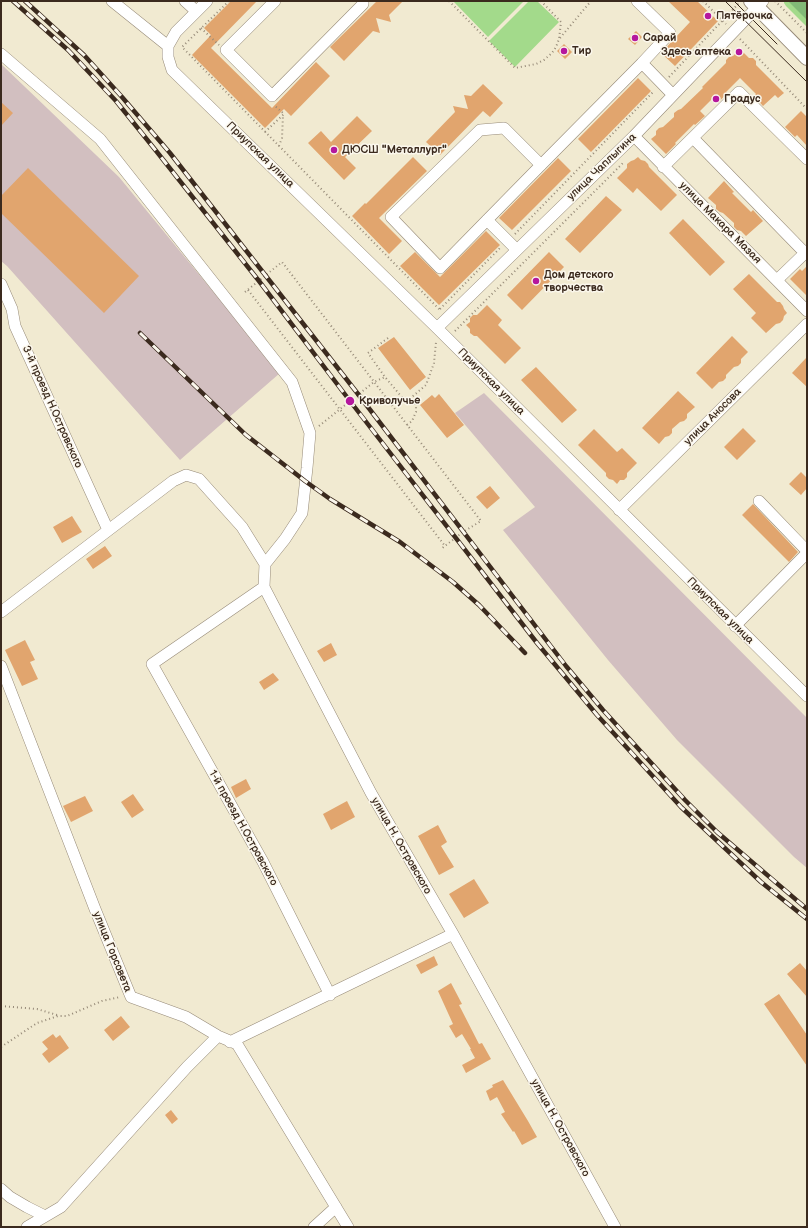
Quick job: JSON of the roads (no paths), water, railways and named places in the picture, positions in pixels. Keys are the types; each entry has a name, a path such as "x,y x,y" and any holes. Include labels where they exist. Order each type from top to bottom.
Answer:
{"main road":[{"path":"757,3 807,58"}],"street":[{"path":"112,1 168,46 176,32 207,1"},
{"path":"185,1 196,11"},
{"path":"273,2 226,50 272,96 363,4 363,1"},
{"path":"541,165 504,128 480,130 391,218 440,268 642,63 670,33 638,1"},
{"name":"улица Чаплыгина","path":"439,325 634,136 733,31 757,3"},
{"name":"Приупская улица","path":"168,46 168,57 172,70 439,325 619,510 735,626 805,690"},
{"path":"1,54 100,139 292,382 310,433 302,513 285,539 265,564 242,527 199,479 186,475 173,481 1,612"},
{"path":"642,63 673,95"},
{"path":"664,167 739,92 807,160"},
{"name":"улица Макара Мазая","path":"634,136 807,311"},
{"path":"693,138 806,252 777,280"},
{"path":"487,220 517,250"},
{"name":"3-й проезд Н.Островского","path":"1,284 12,309 16,326 108,530"},
{"name":"улица Аносова","path":"619,510 807,324"},
{"path":"735,626 807,552 759,501"},
{"name":"улица Н. Островского","path":"265,564 264,587 371,793 453,934 615,1227"},
{"name":"1-й проезд Н.Островского","path":"264,587 152,664 263,862 330,994"},
{"name":"улица Горсовета","path":"1,666 95,909 131,997 186,1017 218,1036 237,1044 348,1227"},
{"path":"230,1042 453,934"},
{"path":"26,1227 61,1207 187,1067 218,1036"},
{"path":"1,1189 27,1207 45,1216"},
{"path":"314,1227 336,1207"}],"tram line":[{"path":"725,1 807,82"},
{"path":"734,1 777,44"}],"railway":[{"path":"13,1 68,50 116,101 259,281 537,643 597,715 681,807 761,882 807,919"},
{"path":"25,1 84,55 170,153 358,394 566,666 603,710 685,800 717,832 807,909"},
{"path":"140,333 246,435 330,499 400,542 453,582 479,605 525,653"}],"place":[{"name":"Пятёрочка","path":"708,16"},
{"name":"Сарай","path":"635,38"},
{"name":"Тир","path":"564,51"},
{"name":"Здесь аптека","path":"739,52"},
{"name":"Градус","path":"716,99"},
{"name":"ДЮСШ \"Металлург\"","path":"334,150"},
{"name":"Дом детского творчества","path":"536,281"},
{"name":"Криволучье","path":"350,401"}]}
